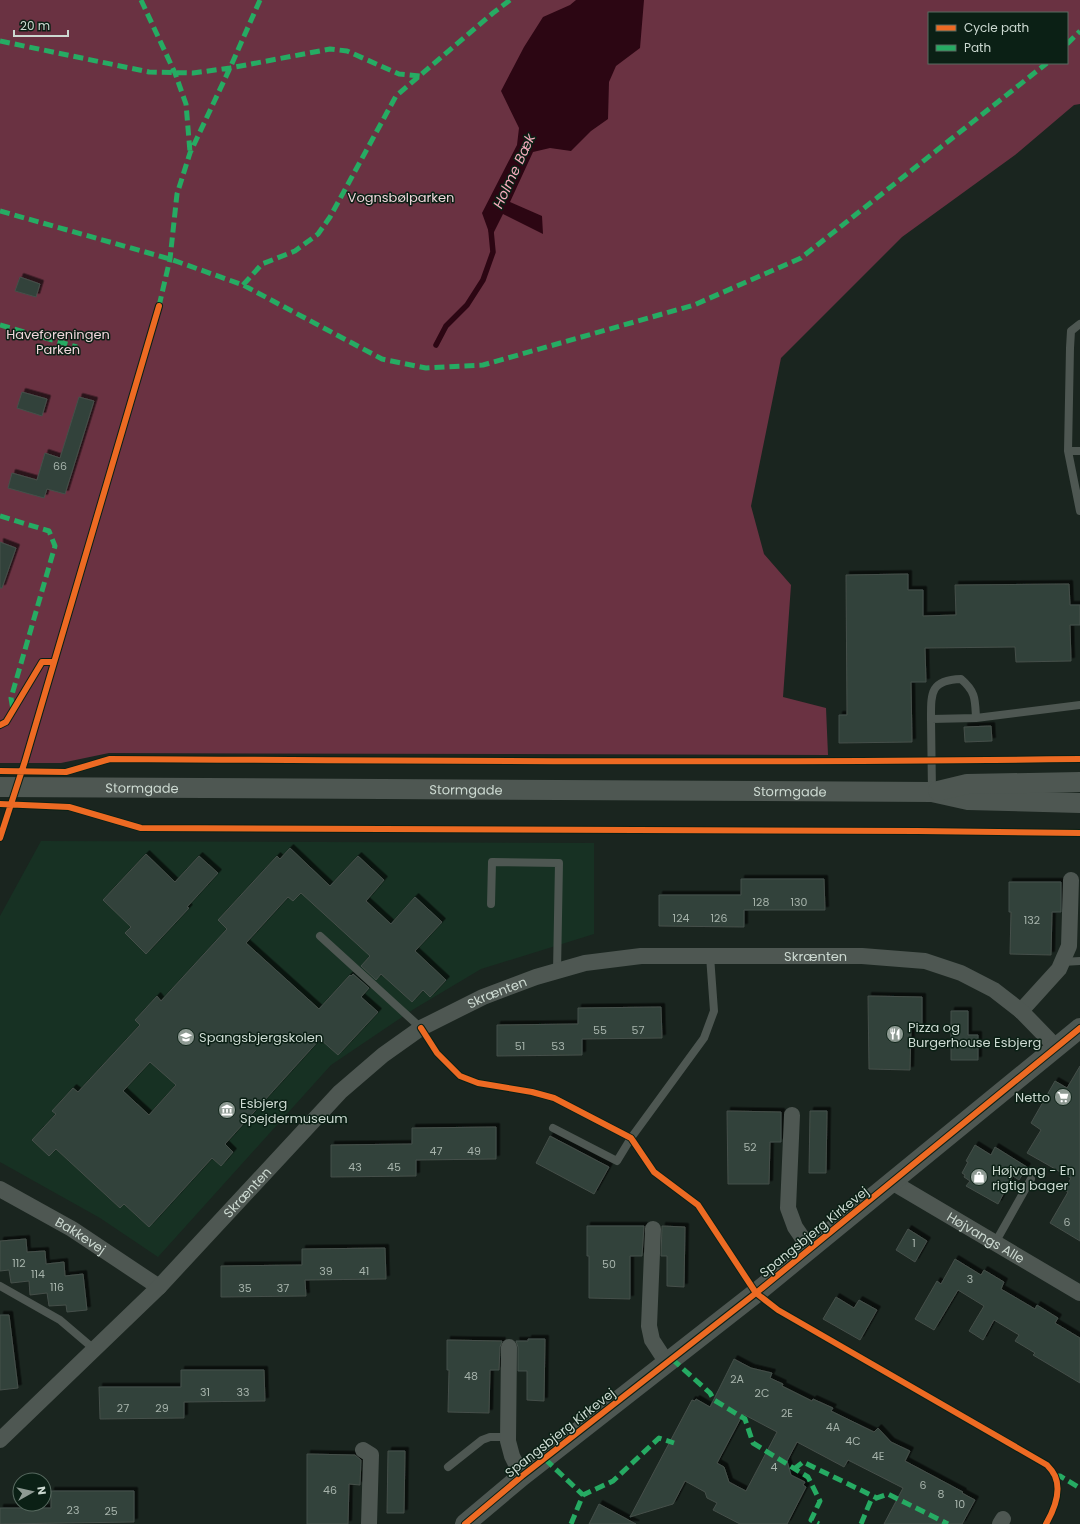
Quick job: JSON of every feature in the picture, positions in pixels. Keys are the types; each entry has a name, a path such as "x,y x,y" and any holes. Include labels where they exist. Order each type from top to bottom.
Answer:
{"street":[{"name":"Stormgade","path":"932,792 967,784 1080,782"},
{"name":"Stormgade","path":"0,787 932,792 968,800 1080,803"},
{"path":"1021,1011 1059,969 1069,946 1071,880"},
{"name":"Skrænten","path":"0,1440 159,1287 340,1092 383,1055 421,1028 483,997 536,977 585,963 640,956 862,956 925,961 961,973 994,990 1021,1011 1056,1047"},
{"name":"Spangsbjerg Kirkevej","path":"465,1524 522,1476 667,1363 892,1182 1080,1028"},
{"name":"Spangsbjerg Kirkevej","path":"792,1115 788,1208 795,1226 810,1248"},
{"name":"Højvangs Alle","path":"892,1182 1080,1293"},
{"name":"Bakkevej","path":"0,1189 72,1229 159,1287"},
{"path":"653,1229 649,1326 652,1340 667,1363"},
{"name":"Spangsbjerg Kirkevej","path":"509,1347 508,1437 512,1456 522,1476"},
{"path":"363,1450 371,1455 369,1524"}],"lane":[{"path":"1080,324 1071,331 1068,451 1080,511"},
{"path":"1068,451 1080,451"},
{"path":"932,792 931,696 939,684 947,680 961,679 970,687 975,699 976,718"},
{"path":"931,719 976,718 1080,705"},
{"path":"491,904 492,862 559,864 556,971"},
{"path":"320,936 421,1028"},
{"path":"553,1128 617,1161 631,1138 704,1038 714,1011 710,956"},
{"path":"1062,962 1080,961"},
{"path":"995,1243 1031,1179"},
{"path":"0,1286 60,1320 94,1349"},
{"path":"448,1467 482,1440 490,1437 508,1437"}],"shaded area":[{"name":"Spangsbjergskolen","path":"41,841 594,843 594,934 481,969 414,1009 331,1065 158,1257 100,1218 0,1162 0,916"}],"green space":[{"path":"0,0 1080,0 1080,104 1074,105 1015,155 902,237 781,358 751,506 764,554 791,585 783,697 826,708 828,755 109,753 61,763 0,763"}],"water":[{"path":"576,0 644,0 640,48 616,66 609,82 608,119 591,131 571,151 550,148 533,152 510,202 542,216 543,234 503,214 491,238 482,213 517,145 519,128 501,91 524,47 543,17 570,5"}],"building":[{"path":"20,277 40,284 36,297 15,291"},
{"path":"22,392 47,399 42,416 17,408"},
{"path":"79,397 94,401 65,494 47,489 44,498 8,488 12,473 37,480 45,453 60,458"},
{"path":"0,542 16,548 2,588 0,588"},
{"path":"908,574 908,590 923,590 923,616 956,615 955,585 1069,584 1070,605 1080,605 1080,625 1070,625 1071,661 1016,662 1015,647 925,648 926,682 911,682 912,742 839,743 839,715 847,715 846,575"},
{"path":"991,726 992,741 965,742 964,727"},
{"path":"290,848 330,886 358,856 384,880 366,901 391,924 415,897 442,922 415,951 446,980 430,997 423,990 412,1002 381,974 376,980 361,966 370,956 301,893 293,901 288,897 246,943 319,1009 350,975 351,976 353,974 369,988 361,997 378,1012 338,1055 320,1039 225,1144 233,1152 221,1166 212,1158 149,1227 124,1204 120,1208 56,1149 49,1156 32,1140 56,1114 52,1111 73,1088 78,1092 140,1025 135,1020 157,996 161,1001 227,929 218,920 277,856 280,859","holes":["150,1062 176,1085 149,1115 123,1091"]},
{"path":"146,854 175,882 199,856 218,873 187,907 189,908 146,954 125,933 131,927 103,900"},
{"path":"741,879 824,879 825,910 744,910 744,927 659,926 659,895 741,895"},
{"path":"1009,882 1061,882 1061,912 1052,912 1051,955 1010,954 1011,912 1009,912"},
{"path":"868,996 922,997 922,1027 911,1027 910,1070 869,1069"},
{"path":"661,1007 662,1038 582,1039 582,1055 497,1056 497,1025 578,1024 578,1008"},
{"path":"951,1011 968,1011 968,1035 978,1035 978,1060 951,1060"},
{"path":"1080,1066 1080,1241 1050,1223 1068,1192 1064,1190 1071,1178 1027,1153 1041,1130 1031,1123 1055,1081 1067,1088"},
{"path":"727,1111 781,1112 781,1142 770,1142 769,1184 728,1184"},
{"path":"810,1111 827,1111 826,1173 809,1173"},
{"path":"496,1127 496,1159 416,1160 416,1176 331,1177 331,1145 412,1144 412,1128"},
{"path":"550,1136 609,1167 594,1194 536,1163"},
{"path":"975,1145 991,1155 995,1147 1027,1167 1019,1180 1013,1176 998,1204 966,1186 970,1181 964,1177 965,1175 962,1173 968,1162 966,1161"},
{"path":"587,1226 644,1226 642,1256 630,1256 630,1299 589,1298"},
{"path":"662,1226 685,1227 684,1287 667,1286 667,1256 661,1256"},
{"path":"908,1229 927,1241 915,1262 896,1250"},
{"path":"26,1239 27,1252 45,1251 46,1264 64,1262 65,1276 83,1274 87,1310 67,1312 66,1305 49,1306 47,1293 30,1295 29,1281 11,1283 9,1270 0,1271 0,1241"},
{"path":"385,1248 386,1279 305,1280 306,1296 221,1297 221,1266 302,1265 302,1249"},
{"path":"955,1259 981,1275 984,1270 1004,1282 1001,1289 1035,1309 1037,1305 1058,1318 1055,1323 1080,1338 1080,1383 1033,1355 1035,1353 1015,1341 1019,1335 994,1320 983,1340 969,1331 984,1306 958,1290 934,1330 915,1319 937,1281 941,1284"},
{"path":"836,1297 854,1308 859,1300 877,1310 860,1340 823,1319"},
{"path":"0,1315 9,1315 18,1388 0,1390"},
{"path":"528,1339 545,1339 544,1401 527,1400 527,1371 518,1371 518,1347 516,1341 528,1341"},
{"path":"447,1340 502,1341 500,1347 499,1370 490,1370 489,1413 448,1412 449,1370 447,1370"},
{"path":"734,1359 751,1368 772,1373 770,1378 783,1384 782,1386 812,1401 813,1399 833,1408 831,1411 874,1432 878,1428 891,1442 910,1451 905,1461 975,1500 962,1524 884,1524 903,1488 848,1460 844,1467 797,1442 787,1461 791,1475 805,1482 803,1485 806,1487 787,1524 740,1524 713,1510 717,1503 707,1498 705,1492 685,1481 673,1504 630,1517 692,1400 695,1401 696,1399 710,1407","holes":["743,1414 777,1432 746,1491 729,1482 724,1467 717,1463"]},
{"path":"181,1370 264,1370 265,1401 184,1402 184,1418 100,1419 99,1387 181,1387"},
{"path":"388,1451 405,1451 404,1513 387,1513"},
{"path":"307,1454 355,1455 361,1460 360,1485 349,1484 348,1524 307,1524"},
{"path":"52,1491 134,1491 134,1522 0,1524 0,1508 12,1508 12,1512 52,1512"},
{"path":"599,1504 636,1524 589,1524"}],"waterway":[{"name":"Holme Bæk","path":"436,345 446,326 467,305 483,280 493,252 491,231"}],"marked path":[{"path":"141,0 175,73 186,104 190,152"},
{"path":"159,306 170,259 177,194 190,153 260,0"},
{"path":"243,285 262,264 295,251 318,234 330,217 396,96 510,0"},
{"path":"1068,43 1080,31"},
{"path":"0,41 149,72 193,73 230,68 330,49 347,51 399,74 420,76"},
{"path":"0,211 170,259 243,285 382,359 426,368 483,365 694,305 801,258 1046,64"},
{"path":"0,325 77,347"},
{"path":"0,516 49,531 55,546 11,698 13,710"},
{"path":"672,1359 710,1393 714,1400 745,1419 753,1443 808,1477 820,1501 811,1520 819,1524"},
{"path":"571,1524 583,1495 613,1481 659,1438 674,1443"},
{"path":"545,1459 583,1495"},
{"path":"794,1469 803,1462 877,1498"},
{"path":"1055,1476 1060,1476 1080,1488"},
{"path":"861,1524 871,1500 888,1494 948,1524"}],"cycle path":[{"path":"0,838 25,761 159,306"},
{"path":"0,725 6,722 42,662 54,662"},
{"path":"0,771 66,772 110,759 474,761 1080,759"},
{"path":"0,804 69,807 141,828 1080,833"},
{"path":"421,1028 437,1053 460,1076 478,1083 532,1092 554,1098 631,1138 654,1172 698,1205 756,1293 778,1310 1047,1465 1055,1476 1058,1488 1056,1501 1046,1524"},
{"path":"465,1524 522,1476 756,1293 1080,1028"}],"place":[{"name":"Pizza og Burgerhouse Esbjerg","path":"895,1034"},
{"name":"Spangsbjergskolen","path":"186,1037"},
{"name":"Netto","path":"1063,1097"},
{"name":"Esbjerg Spejdermuseum","path":"227,1110"},
{"name":"Højvang - En rigtig bager","path":"979,1177"}],"park label":[{"name":"Vognsbølparken","path":"401,197"},
{"name":"Haveforeningen Parken","path":"58,342"}]}
